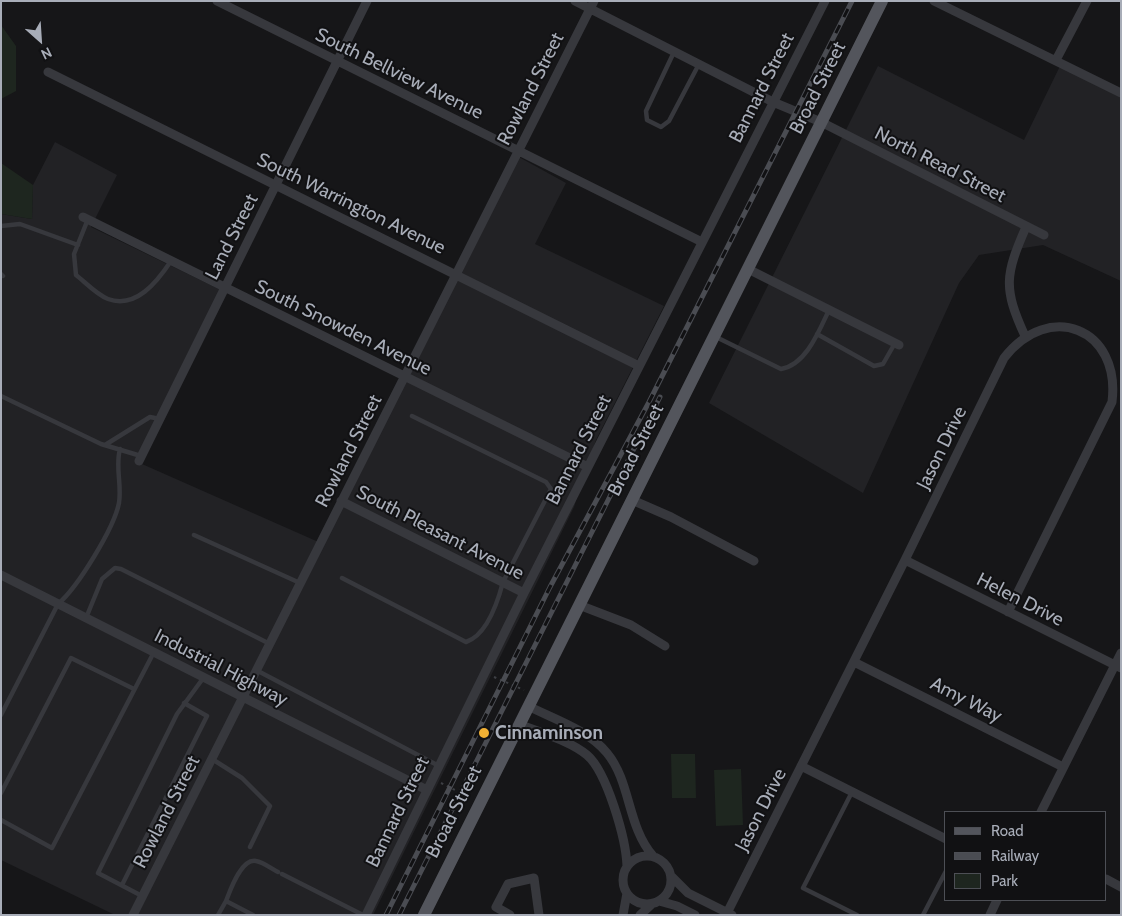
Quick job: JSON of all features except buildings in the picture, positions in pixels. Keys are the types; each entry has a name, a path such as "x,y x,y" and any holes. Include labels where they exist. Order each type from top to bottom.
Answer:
{"main road":[{"name":"Broad Street","path":"424,915 882,1"}],"street":[{"name":"South Bellview Avenue","path":"217,1 702,242"},
{"name":"Land Street","path":"140,458 277,186 367,1"},
{"name":"North Read Street","path":"575,1 592,5 674,52 773,102 822,122 1044,235"},
{"name":"Bannard Street","path":"364,915 524,593 825,1"},
{"path":"934,1 1121,93"},
{"path":"1056,60 1087,1"},
{"name":"Rowland Street","path":"133,915 592,5"},
{"name":"South Warrington Avenue","path":"48,72 639,366"},
{"name":"South Snowden Avenue","path":"86,218 588,468"},
{"path":"1026,227 1011,261 1009,290 1012,308 1026,336"},
{"path":"748,269 897,344"},
{"name":"Jason Drive","path":"729,914 1004,358 1026,336 1040,329 1053,327 1076,329 1092,339 1104,351 1111,365 1114,388 1112,402 1108,414 1008,612"},
{"path":"632,500 671,517 754,561"},
{"name":"South Pleasant Avenue","path":"342,501 524,593"},
{"name":"Helen Drive","path":"905,560 1118,667"},
{"name":"Industrial Highway","path":"1,575 427,790"},
{"path":"579,606 631,625 665,646"},
{"path":"1041,811 1063,767 1118,667 1121,652"},
{"name":"Amy Way","path":"854,662 1063,767"},
{"path":"528,706 587,736 600,746 615,765 639,836 653,856 663,861 672,877 688,893 729,914"},
{"path":"519,724 577,748 588,756 603,777 626,850 627,866 623,876 627,893 623,915"},
{"path":"588,756 600,746"},
{"path":"801,766 944,838"},
{"path":"627,866 636,858 653,856"},
{"path":"640,915 667,894 672,877"},
{"path":"510,915 496,907 508,884 534,878 539,915"},
{"path":"1107,880 1121,887"},
{"path":"627,893 637,902 656,902 677,906 695,915"},
{"path":"990,915 997,901"}],"lane":[{"path":"674,52 646,111 647,120 657,126 661,127 669,121 699,64"},
{"path":"86,218 74,254 76,275 108,299 131,300 157,282 172,261"},
{"path":"1,226 20,224 78,245"},
{"path":"714,336 781,369 789,368 798,362 817,334 830,309"},
{"path":"817,334 874,366 884,364 897,344"},
{"path":"1,396 105,445 140,458"},
{"path":"342,578 466,642 473,640 481,632 500,596 503,582 551,488 546,482 412,416"},
{"path":"105,445 150,417 160,420"},
{"path":"1,715 58,604 69,595 84,575 117,508 120,489 117,465 120,450"},
{"path":"194,536 300,583"},
{"path":"86,618 102,579 115,568 121,569 270,644"},
{"path":"1,820 52,848 154,652"},
{"path":"1,793 70,658 134,689"},
{"path":"256,670 439,766"},
{"path":"142,896 98,873 184,703 204,677"},
{"path":"122,886 208,716 184,703"},
{"path":"212,759 242,778 270,806 250,847"},
{"path":"852,792 803,888 857,915"},
{"path":"218,915 243,867 256,860 364,915"},
{"path":"923,915 944,875"},
{"path":"226,901 253,915"}],"path":[{"path":"485,673 510,683"},
{"path":"432,779 455,790"}],"shaded area":[{"path":"878,66 1024,140 1060,66 1121,96 1121,281 1043,245 979,255 959,283 863,493 709,403"},
{"path":"55,142 117,175 91,227 225,292 142,464 323,544 517,156 566,183 535,244 664,306 596,440 574,507 373,915 115,915 1,860 1,214 32,219 33,185"}],"green space":[{"path":"1,25 16,46 16,91 1,99"},
{"path":"1,163 33,185 32,219 1,214"},
{"path":"671,754 695,754 696,798 672,798"},
{"path":"741,769 743,825 716,826 714,770"}],"railway":[{"path":"386,915 550,587 649,402 852,1"},
{"path":"399,915 660,397"}],"place":[{"name":"Cinnaminson","path":"484,733"}]}
